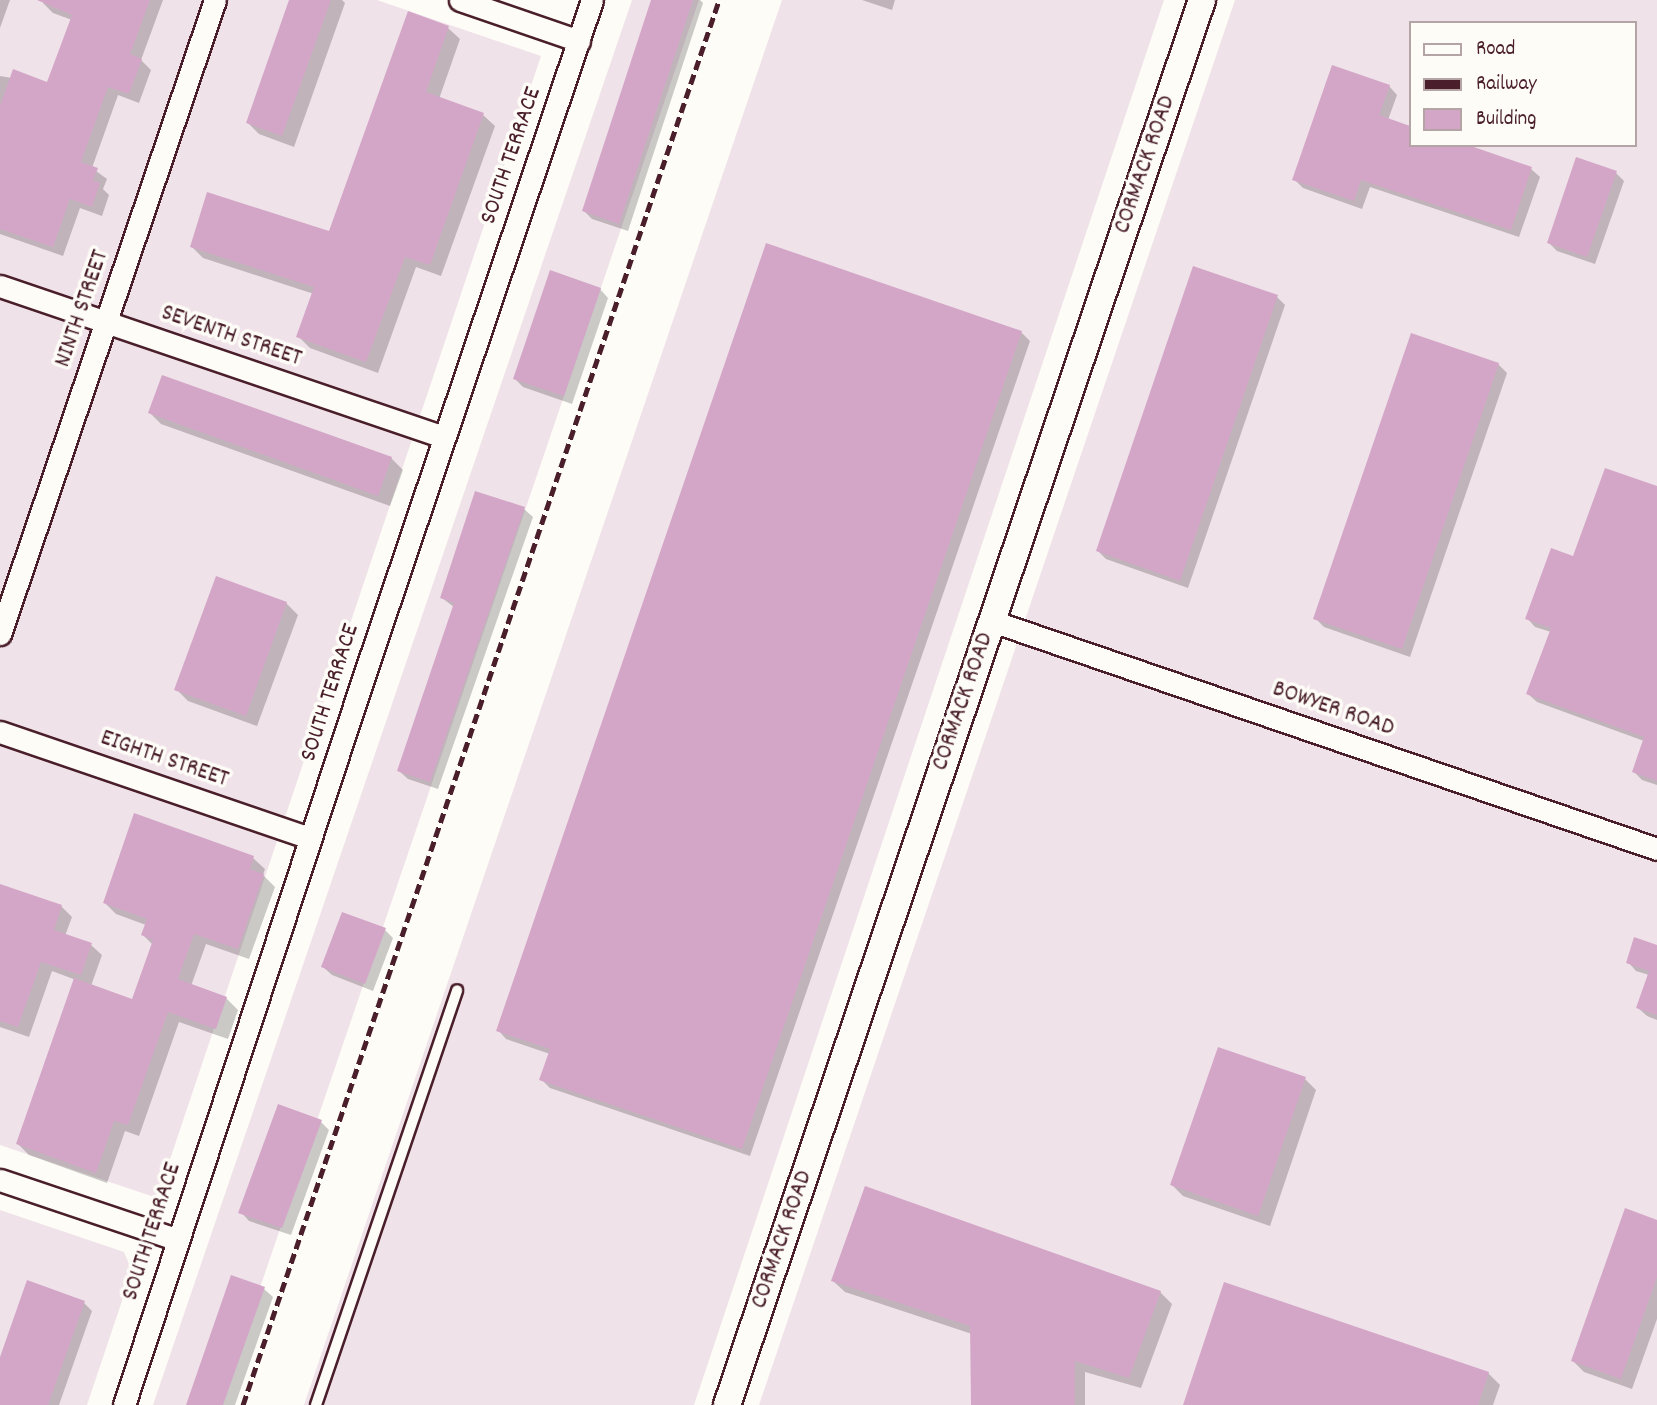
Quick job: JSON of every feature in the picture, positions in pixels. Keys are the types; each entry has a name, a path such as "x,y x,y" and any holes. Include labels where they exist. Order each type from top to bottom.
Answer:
{"street":[{"name":"NINTH STREET","path":"0,634 215,0"},
{"path":"460,0 579,41"},
{"name":"SOUTH TERRACE","path":"124,1405 310,838 592,0"},
{"name":"CORMACK ROAD","path":"727,1405 1202,0"},
{"name":"SEVENTH STREET","path":"0,286 444,437"},
{"name":"BOWYER ROAD","path":"992,621 1657,849"},
{"name":"EIGHTH STREET","path":"0,732 310,838"},
{"path":"0,1180 178,1240"}],"lane":[{"path":"316,1405 457,990"}],"shaded area":[{"path":"0,0 377,0 541,56 157,1198 0,1145"},
{"path":"632,0 699,0 220,1405 153,1405"},
{"path":"782,0 1164,0 694,1405 304,1405"},
{"path":"1235,0 1657,0 1657,1405 759,1405"},
{"path":"0,1210 124,1252 132,1271 87,1405 0,1405"}],"building":[{"path":"37,0 150,0 130,54 142,59 129,94 108,87 81,162 98,168 93,180 100,183 92,207 70,199 53,247 0,229 0,106 13,69 47,82 72,15"},
{"path":"289,0 331,0 282,136 246,123"},
{"path":"651,0 693,0 619,224 582,211"},
{"path":"408,11 449,26 426,92 484,113 430,265 405,257 366,362 296,337 314,287 190,247 207,192 329,231"},
{"path":"1332,65 1390,85 1379,115 1408,125 1408,147 1474,147 1532,167 1511,230 1361,180 1354,201 1292,180"},
{"path":"1576,157 1617,171 1587,257 1547,243"},
{"path":"766,243 1022,331 742,1149 539,1080 550,1049 496,1031"},
{"path":"1193,266 1278,295 1180,581 1096,551"},
{"path":"550,270 601,288 564,396 513,379"},
{"path":"1411,333 1499,363 1402,649 1313,619"},
{"path":"162,375 392,457 378,496 148,413"},
{"path":"1605,468 1657,486 1657,781 1632,772 1644,737 1526,694 1551,628 1525,619 1551,548 1573,556"},
{"path":"475,491 525,507 430,782 397,771 454,603 440,598"},
{"path":"216,576 287,602 246,716 174,690"},
{"path":"134,813 254,856 250,869 264,874 238,949 194,934 178,979 227,997 216,1029 168,1012 128,1125 114,1121 96,1173 16,1144 74,978 132,999 153,940 141,935 147,919 103,903"},
{"path":"0,884 62,905 54,930 92,943 81,975 41,962 18,1027 0,1021"},
{"path":"342,912 386,928 365,984 321,967"},
{"path":"1634,937 1657,945 1657,1015 1636,1008 1649,971 1626,963"},
{"path":"1218,1047 1306,1077 1258,1216 1170,1185"},
{"path":"278,1104 322,1120 282,1228 238,1213"},
{"path":"865,1186 1161,1291 1129,1378 1075,1361 1075,1405 971,1405 970,1326 831,1281"},
{"path":"1625,1208 1657,1220 1657,1277 1621,1379 1571,1361"},
{"path":"231,1275 265,1287 223,1405 186,1405"},
{"path":"27,1280 85,1301 48,1405 0,1405 0,1357"},
{"path":"1224,1282 1489,1372 1478,1405 1183,1405"}],"railway":[{"path":"243,1405 719,0"}]}
